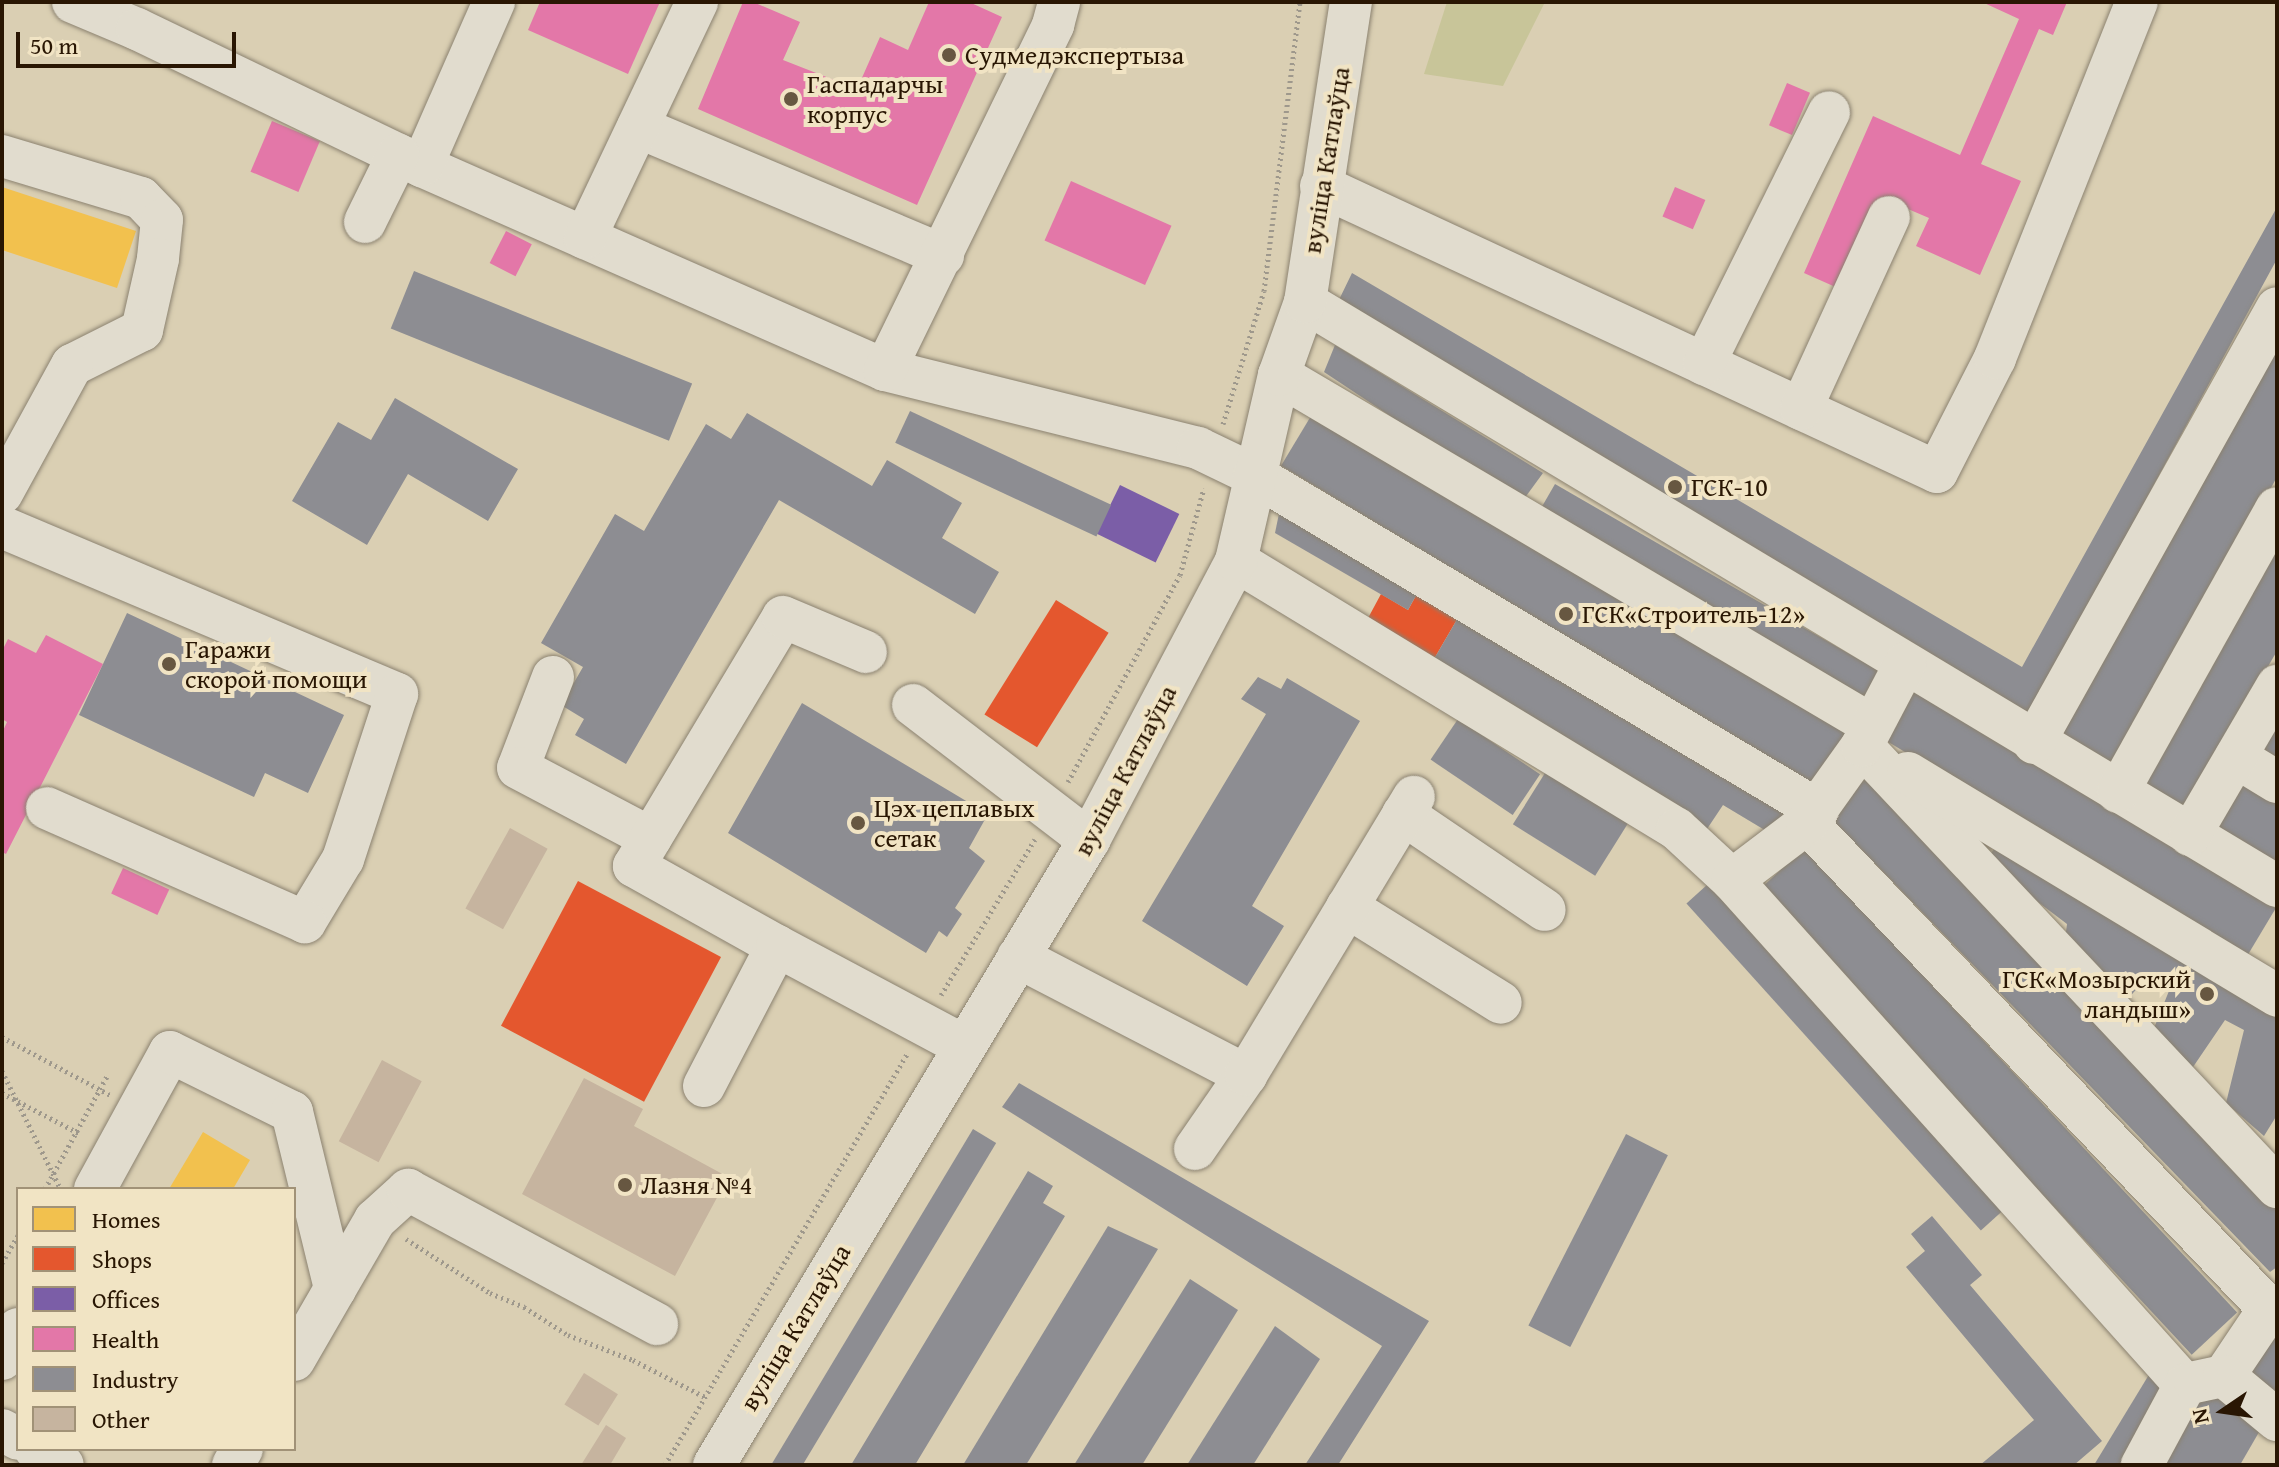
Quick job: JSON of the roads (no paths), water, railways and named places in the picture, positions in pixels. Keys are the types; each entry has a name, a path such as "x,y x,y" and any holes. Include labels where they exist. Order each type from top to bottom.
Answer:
{"street":[{"path":"73,2 145,16 410,160 885,370 1198,448 1214,455 1254,475 1812,816 2269,1309 2204,1380 2142,1465"},
{"path":"365,222 410,160 494,2"},
{"path":"585,238 697,2"},
{"path":"885,370 1053,25 1059,2"},
{"name":"вуліца Катлаўца","path":"714,1465 1089,840 1236,561 1279,375 1305,302 1351,2"},
{"path":"1321,186 1937,472 1995,358 2137,2"},
{"path":"1704,364 1829,112"},
{"path":"638,127 943,255"},
{"path":"2,156 141,198 162,220 158,259 142,330 72,365 4,526 397,694 343,859 305,922 47,808"},
{"path":"1801,409 1889,217"},
{"path":"1305,302 2034,743 2277,886"},
{"path":"2034,743 2277,308"},
{"path":"1279,375 1867,735 2277,996"},
{"path":"2118,792 2277,508"},
{"path":"1236,561 1677,829 1732,880 2204,1380 2277,1420"},
{"path":"866,652 783,617 634,866 964,1046"},
{"path":"1732,880 1812,816 1867,735 1905,664"},
{"path":"553,677 518,768 651,838"},
{"path":"2190,835 2277,686"},
{"path":"913,705 1089,840"},
{"path":"1867,735 2275,1181"},
{"path":"2236,757 2277,782"},
{"path":"1195,1149 1246,1075 1408,806 1545,910"},
{"path":"1347,907 1501,1003"},
{"path":"704,1086 777,946"},
{"path":"1018,957 1246,1075"},
{"path":"96,1187 170,1052 292,1112 335,1289"},
{"path":"296,1357 375,1220 408,1190 657,1324"},
{"path":"2,1359 16,1333"},
{"path":"38,1451 63,1465"}],"place":[{"name":"Судмедэкспертыза","path":"949,55"},
{"name":"Гаспадарчы корпус","path":"791,99"},
{"name":"ГСК-10","path":"1675,487"},
{"name":"ГСК«Строитель-12»","path":"1566,614"},
{"name":"Гаражи скорой помощи","path":"169,664"},
{"name":"Цэх цеплавых сетак","path":"858,823"},
{"name":"ГСК«Мозырский ландыш»","path":"2207,994"},
{"name":"Лазня №4","path":"625,1185"}]}
